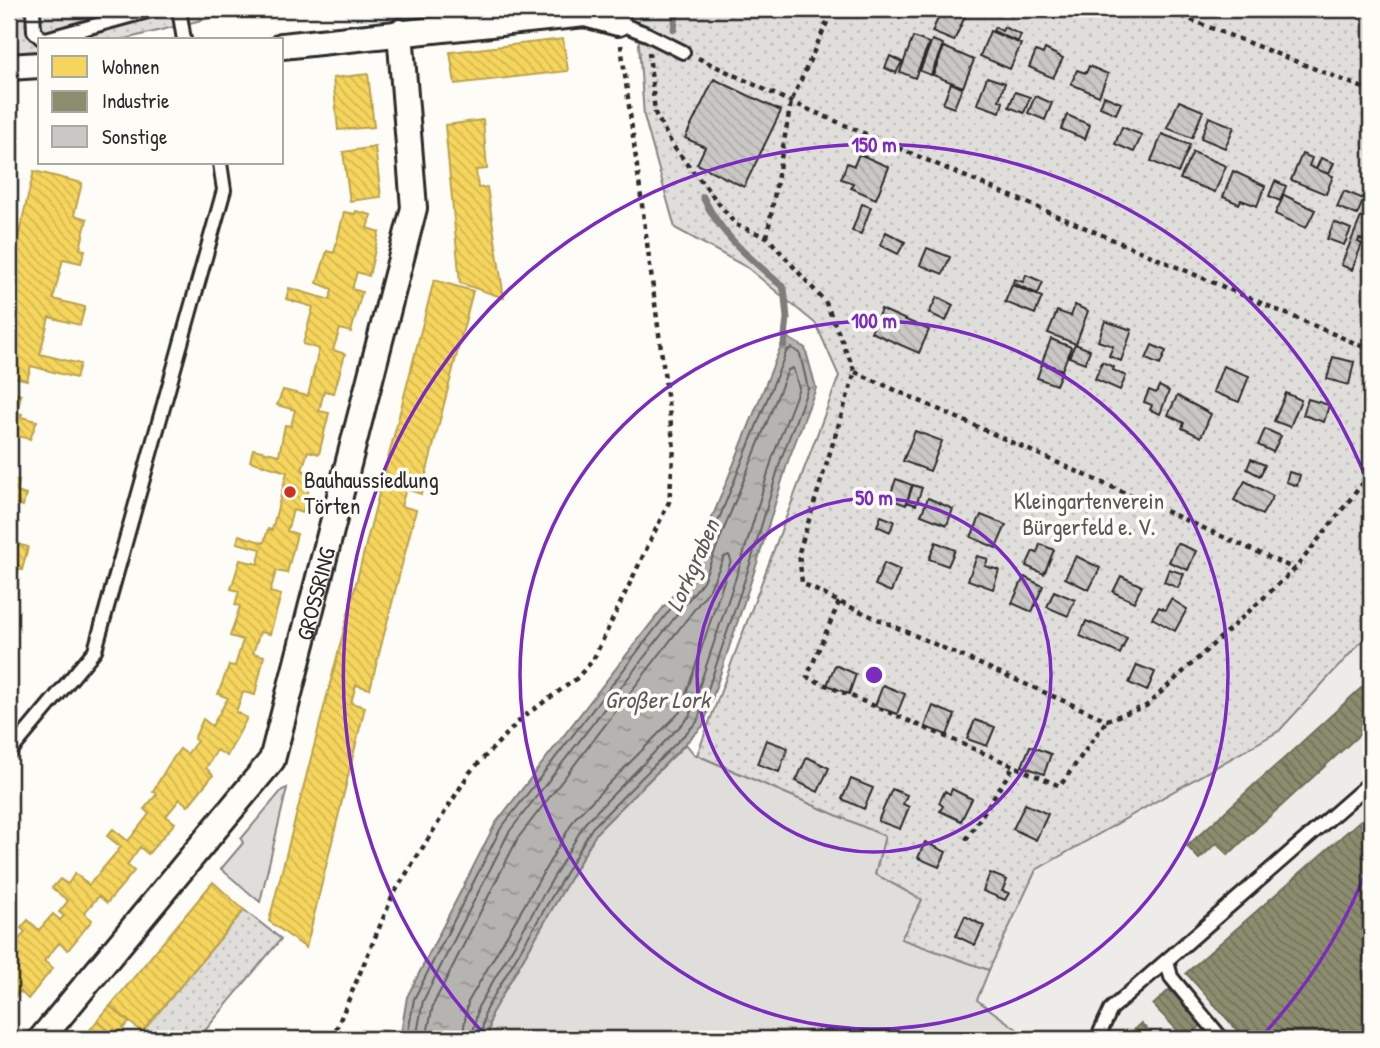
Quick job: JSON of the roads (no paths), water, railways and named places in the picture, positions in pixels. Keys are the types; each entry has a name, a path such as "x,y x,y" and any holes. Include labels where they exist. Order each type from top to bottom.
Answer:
{"street":[{"path":"284,46 585,14 618,23"},
{"name":"GROSSRING","path":"41,1039 272,760 414,208 400,32"},
{"path":"9,67 38,65"}],"lane":[{"path":"33,9 34,31 41,38"},
{"path":"50,38 155,9"},
{"path":"179,9 184,38"},
{"path":"618,23 683,52"},
{"path":"9,753 95,650 224,190 220,164"},
{"path":"1097,1039 1111,1009 1371,782"},
{"path":"1167,961 1171,977 1222,1039"}],"water":[{"name":"Großer Lork","path":"785,336 805,348 816,388 788,461 703,726 597,832 491,1014 488,1039 400,1039 407,997 495,824 690,573"}],"waterway":[{"name":"Lorkgraben","path":"674,29 677,9"},
{"name":"Lorkgraben","path":"703,197 719,225 784,288 787,318 784,345"}],"place":[{"name":"Bauhaussiedlung Törten","path":"290,492"}],"park label":[{"name":"Kleingartenverein Bürgerfeld e. V.","path":"1089,513"}]}
